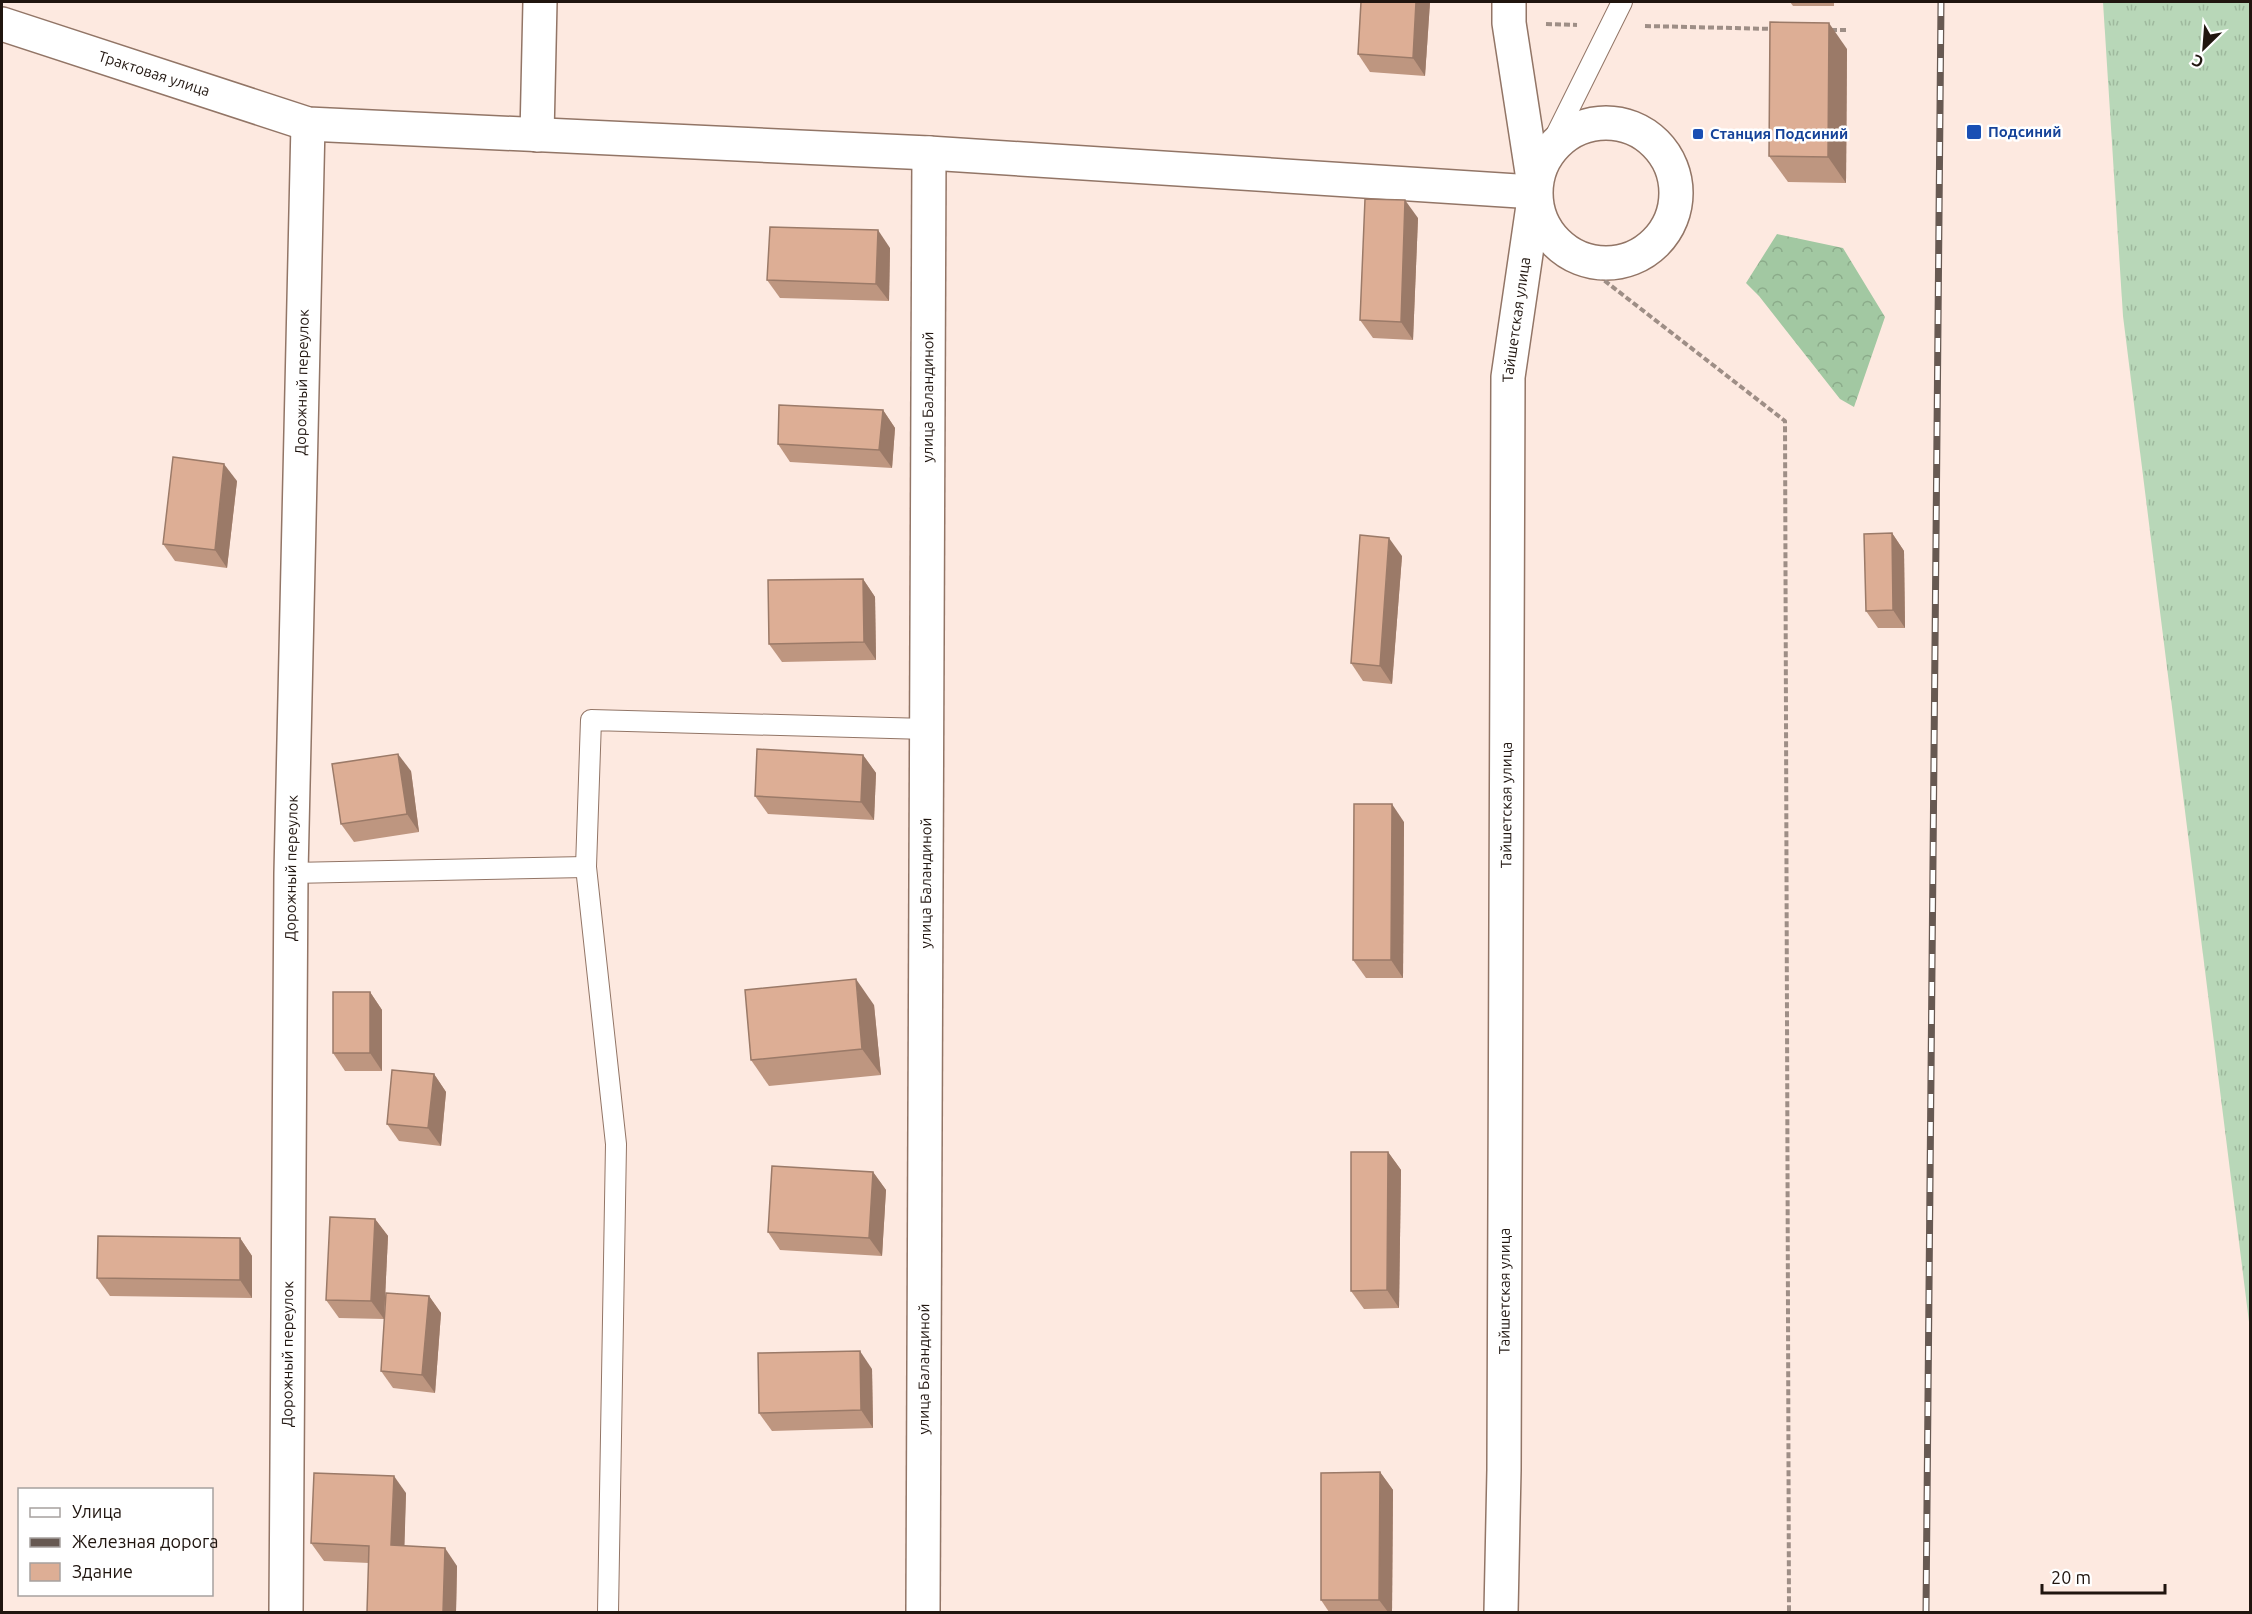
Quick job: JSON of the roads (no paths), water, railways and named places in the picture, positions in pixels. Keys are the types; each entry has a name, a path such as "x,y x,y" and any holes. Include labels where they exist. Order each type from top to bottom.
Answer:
{"street":[{"path":"537,135 540,2"},
{"name":"Тайшетская улица","path":"1501,1612 1504,1458 1508,377 1537,180 1509,12"},
{"name":"Трактовая улица","path":"2,24 308,124 1537,180"},
{"path":"1612,123 1634,129 1654,141 1668,159 1676,181 1676,204 1668,226 1654,245 1635,257 1613,264 1590,262 1569,253 1546,230 1539,216 1537,180 1550,149 1568,134 1589,124 1612,123"},
{"name":"Дорожный переулок","path":"286,1612 291,873 308,124"},
{"name":"улица Баландиной","path":"923,1612 929,153"}],"lane":[{"path":"1537,180 1608,25 1622,2"},
{"path":"608,1612 616,1144 586,867 591,720 927,729"},
{"path":"291,873 586,867"}],"railway":[{"path":"1926,1612 1941,2"}],"place":[{"name":"Подсиний","path":"1974,132"},
{"name":"Станция Подсиний","path":"1698,134"}]}
